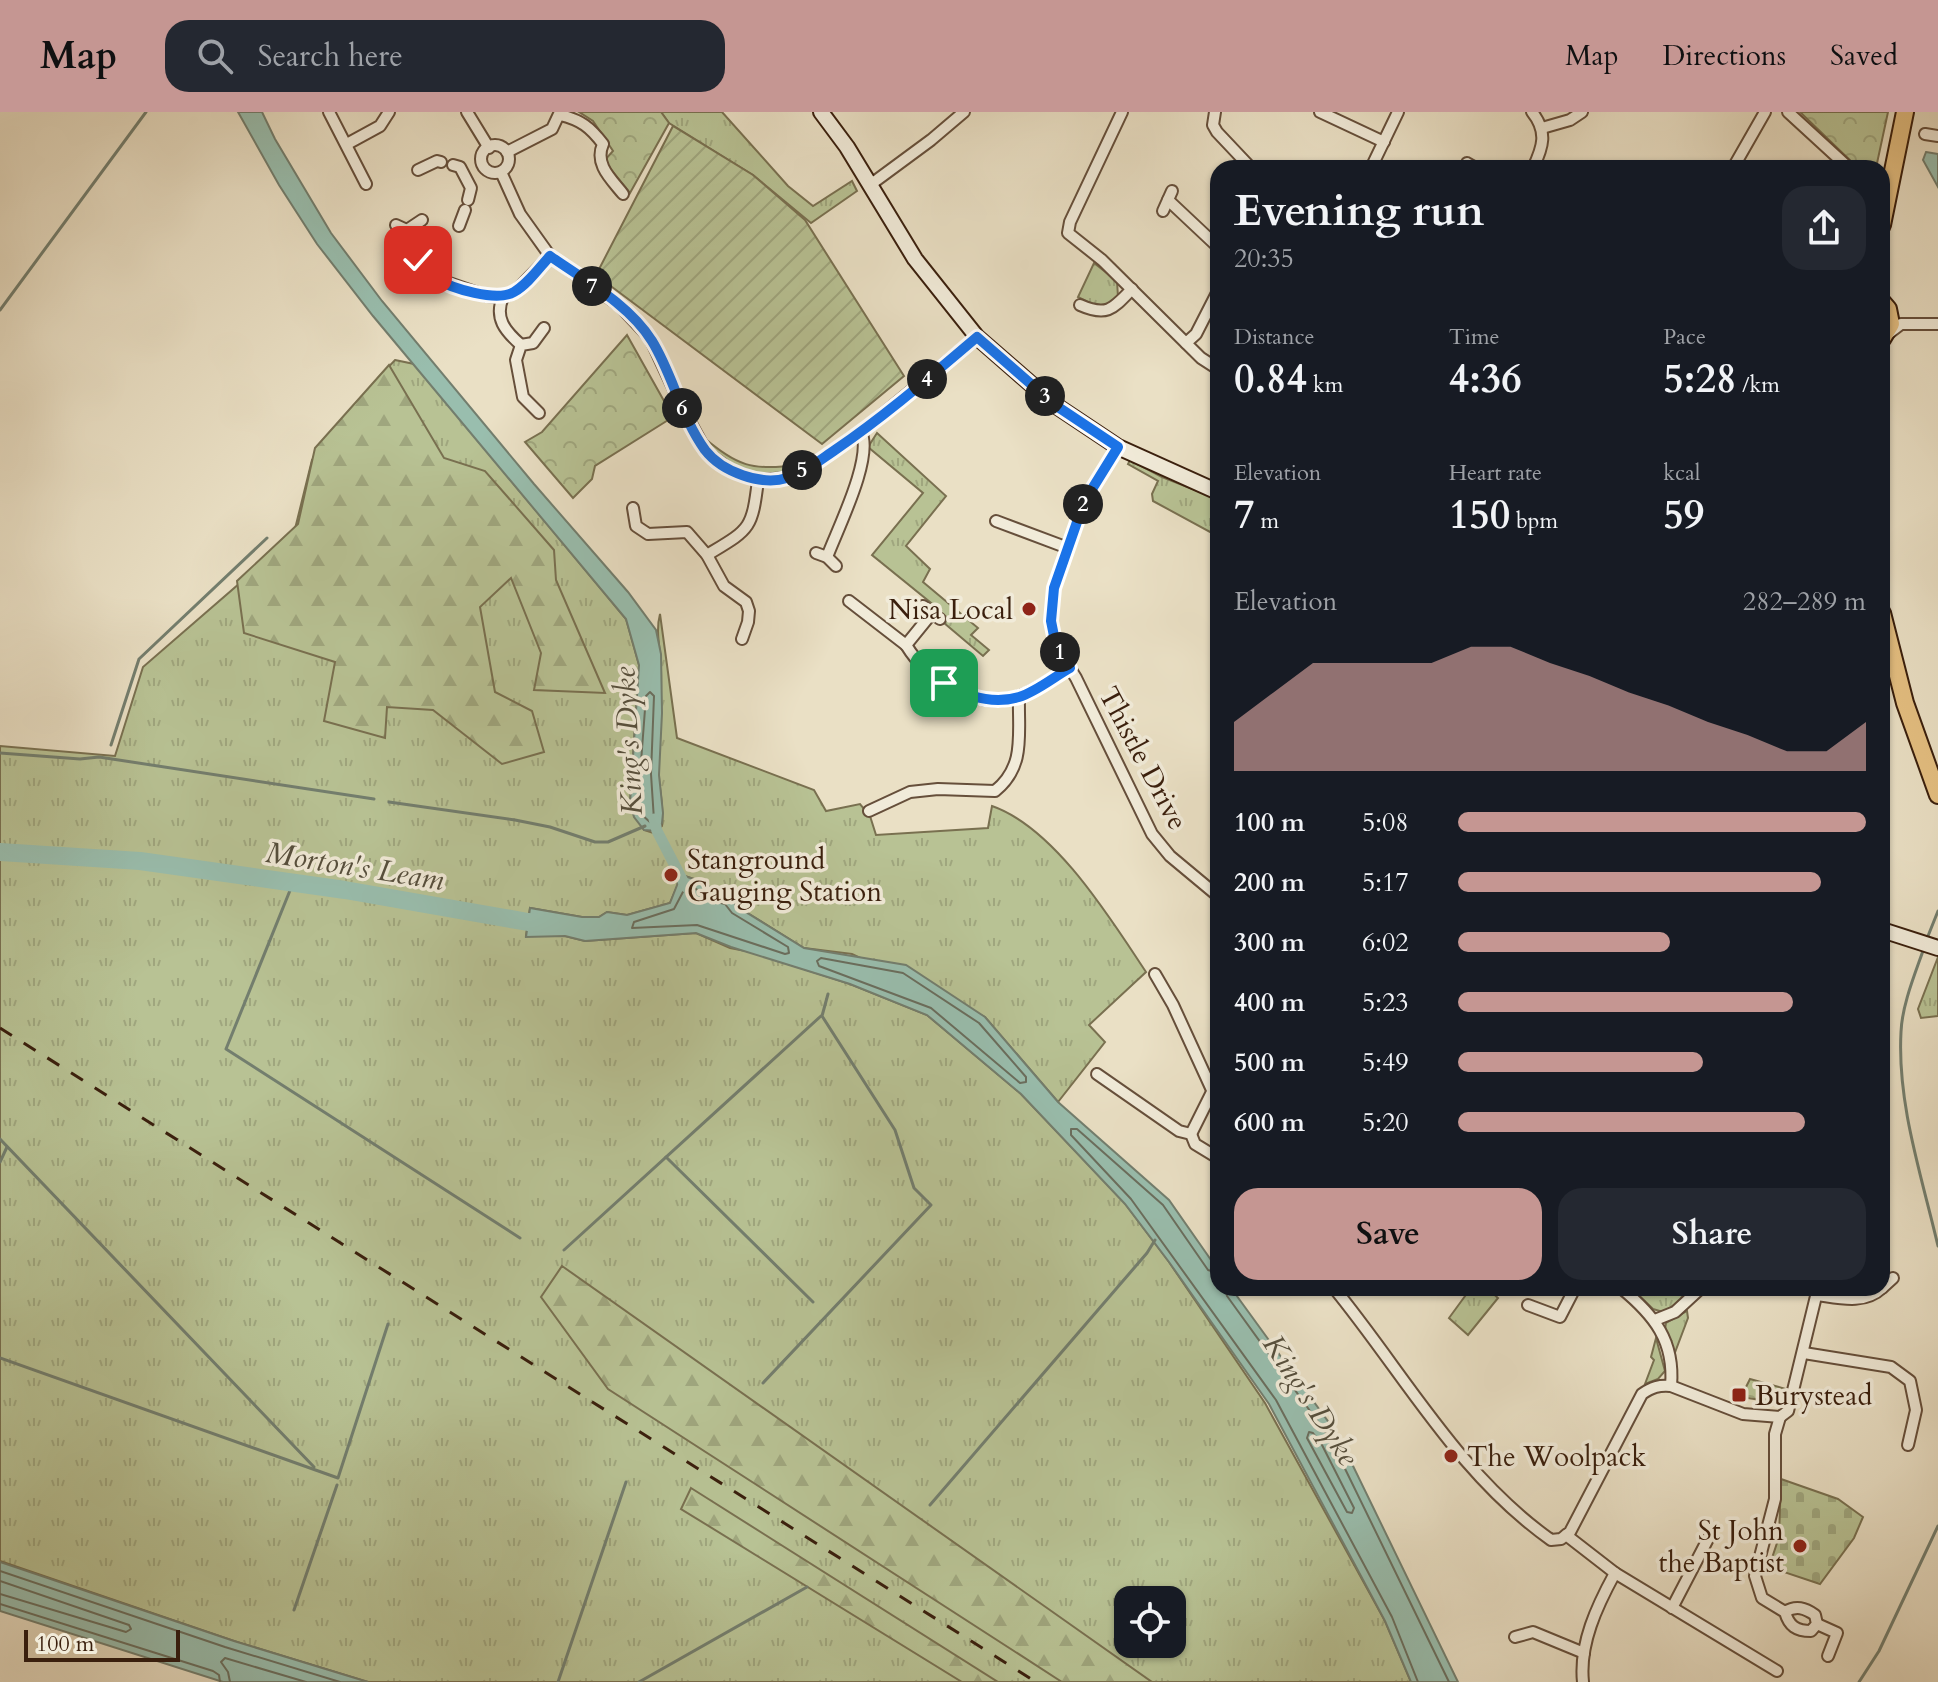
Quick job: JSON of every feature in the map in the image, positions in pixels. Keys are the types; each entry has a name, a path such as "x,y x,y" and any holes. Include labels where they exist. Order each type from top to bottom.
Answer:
{"main road":[{"path":"1890,186 1905,112"},
{"path":"1890,644 1905,703 1938,795"}],"street":[{"path":"329,112 366,184"},
{"path":"347,144 380,126 389,112"},
{"path":"467,112 489,148"},
{"path":"821,112 915,259 977,337 1055,405 1118,447 1210,488"},
{"path":"870,185 964,112"},
{"path":"1122,112 1070,222 1068,233 1102,260 1210,364"},
{"path":"1215,112 1213,125 1217,132 1243,160"},
{"path":"1320,112 1384,142"},
{"path":"1375,160 1398,112"},
{"path":"1532,112 1542,128 1544,141 1536,160"},
{"path":"1542,128 1570,120 1582,112"},
{"path":"1738,160 1765,112"},
{"path":"1788,112 1840,160"},
{"path":"507,152 552,129 560,113 577,119 590,126 603,144 599,153 602,166 623,194"},
{"path":"1925,134 1938,136"},
{"path":"499,146 507,152 508,166 501,172 491,172 484,166 482,156 489,148 499,146"},
{"path":"418,170 441,162"},
{"path":"453,165 460,167 471,188 459,226"},
{"path":"465,176 484,166"},
{"path":"501,172 520,214 550,256 619,305 650,338 707,453 732,471 758,480 787,478 817,462 861,432 977,337"},
{"path":"1167,201 1210,240"},
{"path":"422,220 407,230 406,238 432,277 487,296 503,297 516,291 550,256"},
{"path":"396,225 407,230"},
{"path":"1080,305 1091,310 1107,311 1132,289"},
{"path":"503,297 498,308 502,325 521,345"},
{"path":"1186,343 1196,334 1210,307"},
{"path":"1890,310 1901,324"},
{"path":"1890,333 1901,324 1938,324"},
{"path":"521,345 533,343 544,328"},
{"path":"521,345 516,360 523,397 539,413"},
{"path":"836,566 822,555 861,466 864,440 861,432"},
{"name":"Thistle Drive","path":"1118,447 1084,502 1054,588 1051,621 1056,646 1070,668 1152,834 1170,856 1210,884"},
{"path":"707,555 748,528 753,517 758,480"},
{"path":"633,508 636,526 648,534 687,532 707,555 724,586 746,602 748,622 742,639"},
{"path":"996,521 1068,548"},
{"path":"849,601 906,645 913,657 944,683 968,697 1019,697 1070,668"},
{"path":"906,645 932,613"},
{"path":"869,811 910,792 938,789 995,791 1009,780 1018,759 1019,697"},
{"path":"1890,933 1929,945"},
{"path":"1155,974 1210,1075"},
{"path":"1097,1074 1179,1131 1191,1134"},
{"path":"1210,1095 1191,1134 1195,1144 1210,1153"},
{"path":"1890,1281 1893,1278"},
{"path":"1340,1296 1466,1464 1495,1496 1551,1540 1561,1539 1570,1532 1642,1394 1650,1388 1671,1386 1743,1414 1780,1417"},
{"path":"1528,1305 1560,1317 1571,1296"},
{"path":"1631,1296 1646,1308 1666,1342 1671,1364 1671,1386"},
{"path":"1655,1320 1675,1312 1692,1296"},
{"path":"1816,1296 1788,1411 1780,1417 1775,1434 1775,1499 1755,1576 1762,1598 1785,1612 1788,1623 1800,1631 1811,1631 1817,1624"},
{"path":"1836,1296 1855,1300 1869,1296"},
{"path":"1804,1353 1891,1367 1910,1381 1916,1410 1908,1445"},
{"path":"1566,1535 1615,1573 1777,1671"},
{"path":"1672,1608 1709,1537"},
{"path":"1583,1682 1584,1653 1597,1607 1615,1573"},
{"path":"1785,1612 1791,1608 1805,1608 1815,1615 1817,1624"},
{"path":"1817,1624 1837,1633 1828,1656"},
{"path":"1515,1637 1533,1632 1584,1653"}],"green space":[{"path":"579,112 661,112 669,123 630,193 604,161 613,151 593,121"},
{"path":"661,112 722,112 788,186 813,206 852,181 857,191 811,223 753,175 669,123"},
{"path":"1800,112 1888,112 1878,160 1850,160"},
{"path":"673,126 753,175 805,220 904,376 822,444 596,275"},
{"path":"1094,263 1117,281 1118,297 1108,307 1097,307 1078,297"},
{"path":"627,335 673,417 595,466 592,479 573,498 525,442 542,432"},
{"path":"395,360 414,364 626,619 639,665 630,803 644,830 653,833 662,826 659,776 660,614 677,738 814,790 826,811 860,804 870,816 876,835 988,828 992,806 1015,817 1059,854 1116,926 1146,972 1089,1025 1105,1042 1058,1102 985,1017 852,954 804,948 720,896 703,882 682,875 670,903 627,915 607,912 599,917 582,917 530,908 526,936 565,936 585,941 696,933 730,948 850,984 927,1015 1021,1094 1123,1201 1169,1262 1265,1403 1385,1621 1411,1682 368,1682 234,1641 0,1561 0,746 115,756 143,667 293,537 312,460"},
{"path":"389,365 444,458 485,471 554,550 556,580 605,693 534,690 541,653 511,578 480,607 495,692 532,711 544,752 502,764 433,710 387,707 385,738 324,721 335,662 244,633 237,581 298,524 315,448"},
{"path":"877,433 946,496 906,546 930,569 923,582 978,628 971,635 989,650 983,656 937,617 941,611 872,555 923,493 868,447"},
{"path":"703,437 746,464 768,467 797,465 798,470 770,476 744,472 721,458"},
{"path":"1130,460 1162,477 1210,496 1210,532 1153,501 1152,494 1158,481 1128,464"},
{"path":"1938,957 1938,1016 1921,1018 1918,1009"},
{"path":"562,1266 1152,1682 1062,1682 608,1389 541,1297"},
{"path":"1465,1296 1498,1298 1468,1335 1449,1318"},
{"path":"1639,1296 1687,1297 1663,1312 1653,1309"},
{"path":"1687,1311 1688,1318 1674,1355 1665,1329 1666,1323"},
{"path":"1656,1338 1665,1371 1658,1379 1645,1384 1654,1360 1651,1357"},
{"path":"1750,1379 1786,1389 1780,1399 1767,1401 1741,1397"},
{"path":"1781,1479 1838,1499 1863,1517 1854,1538 1820,1584 1769,1567 1779,1537"},
{"path":"691,1488 998,1682 962,1682 681,1509"}],"water":[{"path":"238,112 262,112 331,233 382,301 628,592 656,630 661,654 659,775 663,813 657,831 644,830 634,817 630,803 639,665 626,619 373,316 317,244"},
{"path":"1926,152 1938,154 1938,187 1923,160"},
{"path":"681,875 703,882 720,895 729,894 736,906 804,948 906,965 985,1017 1058,1102 1169,1200 1210,1259 1210,1296 1237,1296 1338,1435 1458,1682 1411,1682 1385,1621 1269,1404 1125,1204 1021,1094 927,1015 850,984 696,933 585,941 565,936 526,937 530,908 599,917 607,912 627,915 670,903"},
{"path":"0,1562 234,1641 368,1682 223,1682 0,1611"}],"waterway":[{"path":"0,310 146,112"},
{"path":"111,745 139,659 267,538"},
{"path":"0,753 80,759 99,757 374,799"},
{"path":"389,802 515,820 550,827 595,842 608,842 645,826"},
{"name":"King's Dyke","path":"654,819 686,887"},
{"name":"Morton's Leam","path":"0,852 140,861 551,924"},
{"path":"293,883 226,1049 520,1238"},
{"path":"1926,941 1938,911"},
{"path":"1924,948 1904,1011 1901,1059 1912,1140 1938,1246"},
{"path":"763,1383 931,1205 914,1188 895,1130 822,1016 828,994"},
{"path":"564,1250 821,1016"},
{"path":"0,1139 314,1467"},
{"path":"0,1162 7,1147"},
{"path":"666,1157 813,1302"},
{"path":"930,1505 1155,1240"},
{"path":"0,1358 338,1478 388,1324"},
{"path":"558,1682 626,1482"},
{"path":"294,1610 337,1485"},
{"path":"1859,1682 1879,1651 1938,1526"},
{"path":"639,1682 807,1587"}],"railway":[{"path":"0,1028 1036,1682"}],"place":[{"name":"Nisa Local","path":"1029,609"},
{"name":"Stanground Gauging Station","path":"671,875"},
{"name":"Burystead","path":"1739,1395"},
{"name":"The Woolpack","path":"1451,1456"},
{"name":"St John the Baptist","path":"1800,1546"}],"route":[{"path":"418,260 432,277 444,283 487,296 503,297 516,291 550,256 619,305 650,338 707,453 732,471 758,480 787,478 817,462 861,432 977,337 1055,405 1118,447 1084,502 1054,588 1051,621 1056,646 1070,668 1019,697 968,697 944,683"}]}
